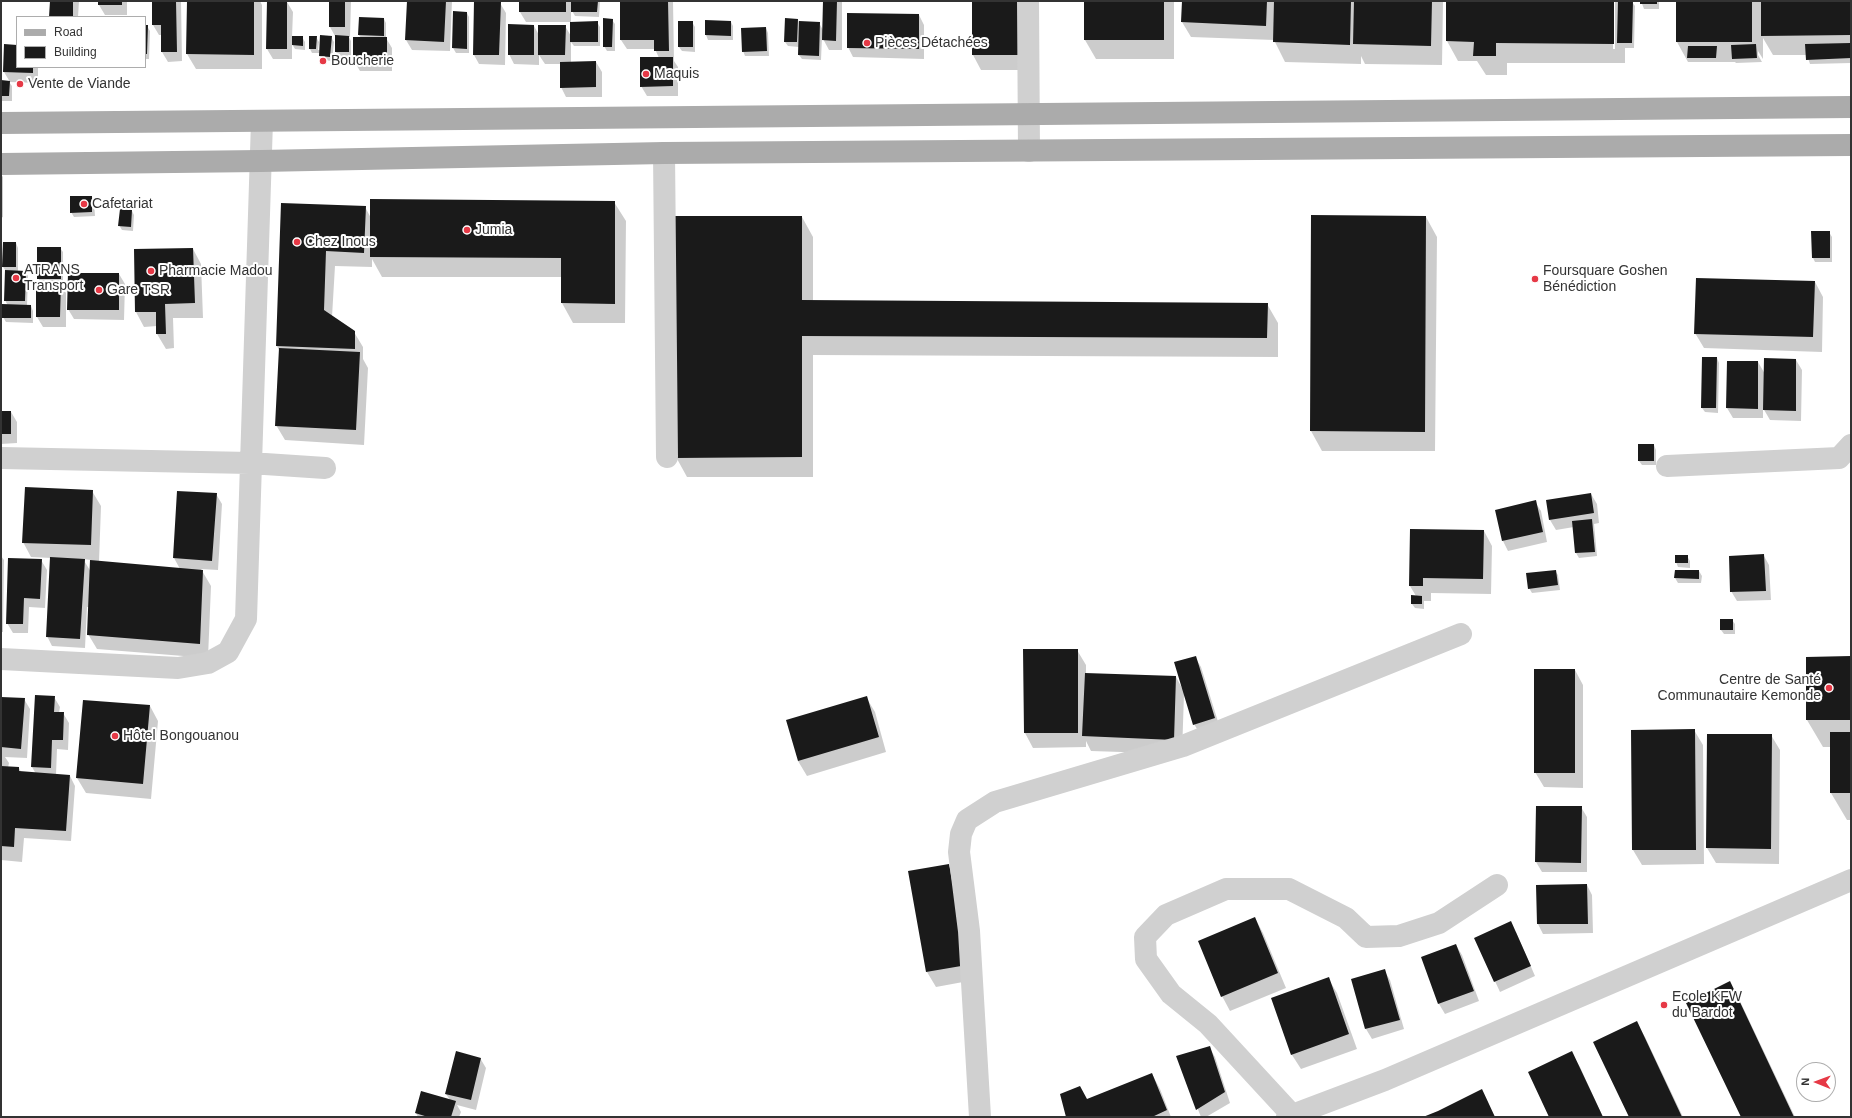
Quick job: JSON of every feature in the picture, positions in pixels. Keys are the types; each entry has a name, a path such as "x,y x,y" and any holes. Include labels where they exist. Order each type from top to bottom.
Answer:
{"main road":[{"path":"1,123 1851,107"},
{"path":"1,164 664,154 1851,145"}],"street":[{"path":"1028,1 1029,151"},
{"path":"1,660 178,668 208,663 228,652 246,619 250,464 262,161 262,121"},
{"path":"664,154 667,457"},
{"path":"1667,466 1838,458 1851,445"},
{"path":"1,458 250,464 325,468"},
{"path":"980,1117 969,931 959,852 961,834 967,820 995,802 1183,746 1461,634"},
{"path":"1497,886 1439,923 1399,936 1366,937 1346,918 1289,889 1226,889 1166,915 1145,937 1146,959 1171,994 1208,1024 1290,1116 1385,1080 1851,880"}],"building":[{"path":"50,1 73,1 73,16 49,16"},
{"path":"98,1 122,1 122,5 98,5"},
{"path":"152,1 176,1 177,52 161,52 161,25 152,25"},
{"path":"187,1 254,1 254,55 186,54"},
{"path":"267,1 287,2 287,49 266,49"},
{"path":"329,1 345,1 345,27 329,27"},
{"path":"407,1 446,1 444,42 405,40"},
{"path":"474,1 501,2 499,55 473,55"},
{"path":"519,1 566,1 566,12 519,12"},
{"path":"571,1 598,1 597,12 571,12"},
{"path":"620,1 668,1 669,51 654,51 654,40 620,40"},
{"path":"823,1 837,1 836,41 822,40"},
{"path":"972,1 1021,1 1021,55 972,55"},
{"path":"1084,1 1164,1 1164,40 1084,40"},
{"path":"1182,1 1267,1 1266,26 1181,22"},
{"path":"1274,1 1351,1 1350,45 1273,42"},
{"path":"1354,1 1432,1 1431,46 1353,44"},
{"path":"1446,1 1614,1 1614,44 1496,43 1496,56 1473,56 1474,42 1446,41"},
{"path":"1618,1 1633,1 1632,43 1617,43"},
{"path":"1640,1 1657,1 1657,4 1640,4"},
{"path":"1676,1 1752,1 1752,42 1676,42"},
{"path":"1761,1 1851,1 1851,35 1761,36"},
{"path":"453,11 467,12 467,49 452,48"},
{"path":"847,13 919,14 919,49 847,48"},
{"path":"359,17 384,18 384,36 358,35"},
{"path":"603,18 613,19 612,47 603,47"},
{"path":"785,18 798,19 797,42 784,42"},
{"path":"705,20 731,21 731,36 705,35"},
{"path":"598,21 598,42 570,42 570,22"},
{"path":"678,21 693,21 693,47 678,47"},
{"path":"799,21 820,22 819,56 798,55"},
{"path":"508,24 534,25 534,55 508,55"},
{"path":"146,25 148,25 147,54"},
{"path":"538,25 566,25 565,55 538,55"},
{"path":"766,27 767,51 742,52 741,28"},
{"path":"320,35 332,36 330,57 319,56"},
{"path":"335,35 349,36 349,52 335,52"},
{"path":"292,36 303,36 303,46 292,45"},
{"path":"309,36 317,36 316,49 309,49"},
{"path":"353,37 387,37 387,62 353,62"},
{"path":"1851,43 1851,58 1806,60 1805,44"},
{"path":"4,44 16,45 16,68 33,68 33,73 3,72"},
{"path":"1756,44 1757,58 1732,59 1731,45"},
{"path":"1688,46 1717,46 1716,58 1687,58"},
{"path":"640,57 673,57 673,86 640,87"},
{"path":"596,61 596,87 560,88 560,62"},
{"path":"1,80 10,81 9,96 1,96"},
{"path":"70,196 92,196 92,212 70,213"},
{"path":"370,199 615,201 615,304 561,303 561,258 370,257"},
{"path":"281,203 366,206 364,253 326,251 324,310 355,331 355,349 276,346"},
{"path":"120,209 132,210 131,227 118,226"},
{"path":"1311,215 1426,216 1425,432 1310,431"},
{"path":"675,216 802,216 802,300 1268,303 1267,338 802,336 802,457 675,458"},
{"path":"1811,231 1830,231 1830,258 1812,258"},
{"path":"3,242 16,242 16,267 2,267"},
{"path":"37,247 61,247 61,279 37,279"},
{"path":"193,248 195,303 165,304 166,334 156,334 156,312 135,312 134,249"},
{"path":"5,270 26,271 25,301 4,301"},
{"path":"68,273 119,273 119,310 67,310"},
{"path":"1696,278 1815,281 1813,337 1694,334"},
{"path":"36,282 61,282 60,317 36,317"},
{"path":"2,304 31,305 31,318 2,318"},
{"path":"279,348 360,352 356,430 275,426"},
{"path":"1702,357 1717,357 1716,408 1701,408"},
{"path":"1764,358 1796,359 1796,411 1763,410"},
{"path":"1727,361 1758,361 1758,409 1726,408"},
{"path":"1,411 11,411 11,434 1,434"},
{"path":"1638,444 1654,444 1654,461 1638,461"},
{"path":"25,487 93,490 91,545 22,543"},
{"path":"177,491 217,493 212,561 173,558"},
{"path":"1591,493 1594,513 1549,520 1546,500"},
{"path":"1536,500 1543,532 1502,541 1495,510"},
{"path":"1592,519 1595,552 1575,553 1572,521"},
{"path":"1410,529 1484,530 1483,579 1423,578 1423,586 1409,586"},
{"path":"1764,554 1766,591 1730,592 1729,556"},
{"path":"1675,555 1688,555 1688,563 1675,563"},
{"path":"50,557 85,559 80,639 46,637"},
{"path":"8,558 42,559 40,599 24,598 23,624 6,624"},
{"path":"90,560 203,570 200,644 87,635"},
{"path":"1556,570 1558,585 1528,589 1526,573"},
{"path":"1675,570 1699,570 1699,579 1674,578"},
{"path":"1411,595 1422,596 1422,604 1411,604"},
{"path":"1720,619 1733,619 1733,630 1720,630"},
{"path":"1023,649 1078,649 1078,733 1024,733"},
{"path":"1196,656 1215,718 1193,725 1174,662"},
{"name":"Centre de Santé Communautaire Kemonde","path":"1851,656 1851,720 1806,720 1806,657"},
{"path":"1534,669 1575,669 1575,773 1534,773"},
{"path":"1085,673 1176,676 1174,740 1082,736"},
{"path":"35,695 55,696 54,712 64,712 63,740 52,740 51,768 31,767"},
{"path":"867,696 879,737 798,761 786,720"},
{"path":"1,697 25,698 21,749 1,747"},
{"path":"83,700 150,705 143,784 76,778"},
{"path":"1695,729 1696,850 1632,850 1631,730"},
{"name":"Centre de Santé Communautaire Kemonde","path":"1830,732 1851,732 1851,793 1830,793"},
{"path":"1707,734 1772,734 1771,849 1706,848"},
{"path":"1,766 19,767 19,771 70,775 66,831 15,828 14,847 1,846"},
{"path":"1536,806 1582,806 1581,863 1535,862"},
{"path":"949,864 967,965 926,972 908,871"},
{"path":"1587,884 1588,924 1537,924 1536,885"},
{"path":"1255,917 1278,973 1221,997 1198,941"},
{"path":"1511,921 1531,966 1494,982 1474,938"},
{"path":"1456,944 1474,991 1438,1004 1421,957"},
{"path":"1385,969 1400,1020 1365,1029 1351,979"},
{"path":"1329,977 1349,1034 1291,1055 1271,998"},
{"path":"1730,981 1794,1117 1741,1117 1686,1003"},
{"path":"1637,1021 1682,1117 1629,1117 1593,1042"},
{"path":"1210,1046 1225,1092 1196,1110 1176,1056"},
{"path":"456,1051 481,1058 471,1100 445,1094"},
{"path":"1572,1051 1603,1117 1549,1117 1528,1072"},
{"path":"1152,1073 1167,1110 1152,1117 1066,1117 1060,1094 1080,1086 1087,1099"},
{"path":"1482,1089 1495,1117 1423,1117 1438,1111"},
{"path":"421,1091 456,1101 451,1117 428,1117 415,1113"}],"place":[{"name":"Pièces Détachées","path":"867,43"},
{"name":"Boucherie","path":"323,61"},
{"name":"Maquis","path":"646,74"},
{"name":"Vente de Viande","path":"20,84"},
{"name":"Cafetariat","path":"84,204"},
{"name":"Jumia","path":"467,230"},
{"name":"Chez Inous","path":"297,242"},
{"name":"Pharmacie Madou","path":"151,271"},
{"name":"ATRANS Transport","path":"16,278"},
{"name":"Foursquare Goshen Bénédiction","path":"1535,279"},
{"name":"Gare TSR","path":"99,290"},
{"name":"Centre de Santé Communautaire Kemonde","path":"1829,688"},
{"name":"Hôtel Bongouanou","path":"115,736"},
{"name":"Ecole KFW du Bardot","path":"1664,1005"}]}
